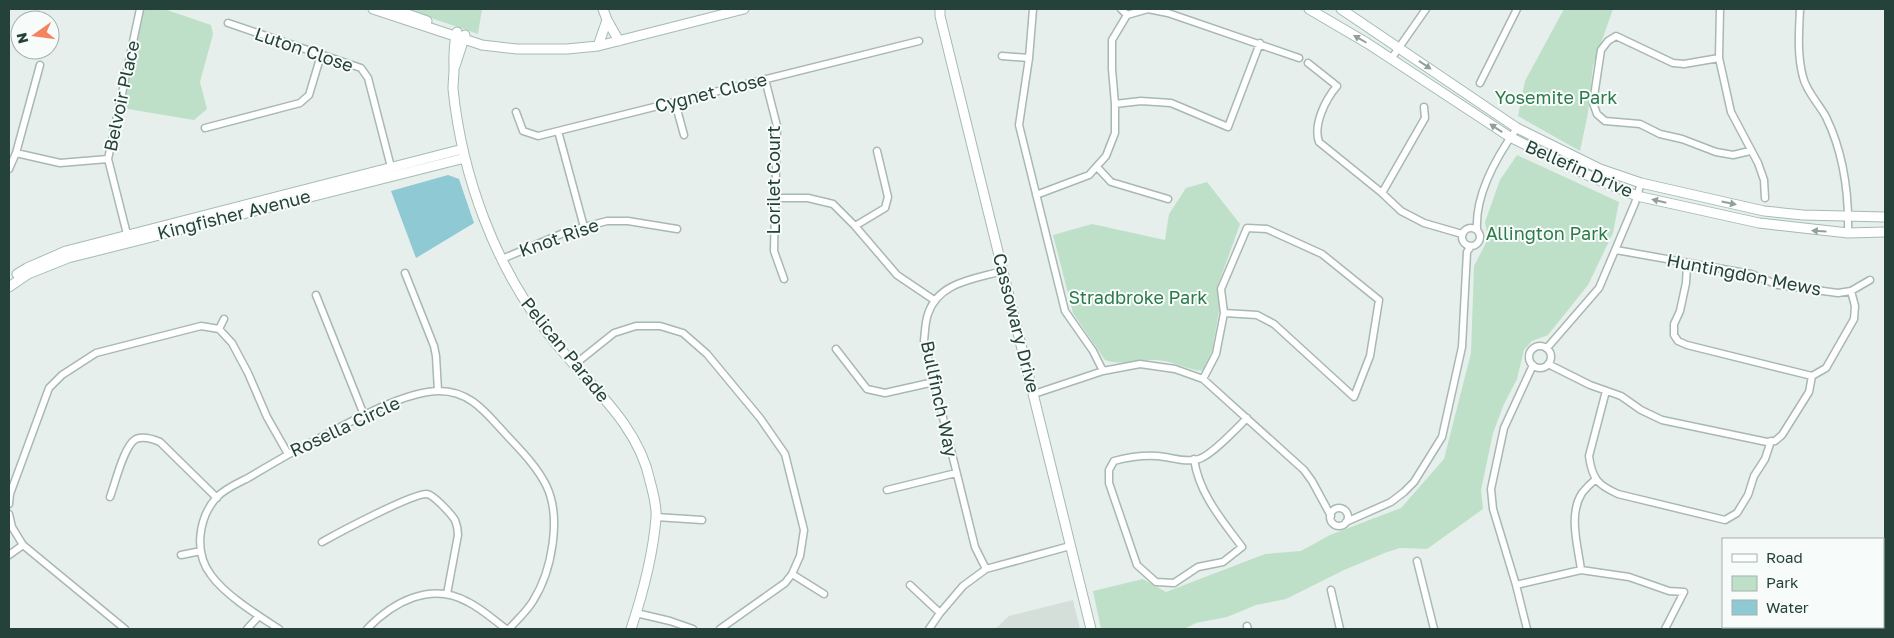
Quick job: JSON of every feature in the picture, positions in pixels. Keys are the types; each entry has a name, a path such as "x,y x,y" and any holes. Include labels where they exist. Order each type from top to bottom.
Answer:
{"street":[{"name":"Belvoir Place","path":"128,238 108,159 140,9"},
{"path":"373,9 460,36"},
{"path":"393,9 482,45 567,49 598,46 744,9"},
{"path":"603,9 619,41"},
{"path":"1033,9 1029,58 1019,125 1065,311 1093,351 1102,371"},
{"path":"1121,9 1127,15"},
{"path":"1036,195 1089,175 1106,156 1115,133 1112,40 1127,15 1148,9 1155,10 1260,43 1299,58"},
{"name":"Bellefin Drive","path":"1309,9 1367,43 1510,137 1586,175 1637,196 1759,223 1848,233 1885,232"},
{"name":"Bellefin Drive","path":"1341,9 1517,128 1600,168 1641,183 1764,211 1849,217 1885,217"},
{"path":"1390,59 1426,9"},
{"path":"1480,83 1518,9"},
{"path":"1720,9 1719,58 1731,112 1758,163 1764,180 1766,198"},
{"path":"1800,9 1798,51 1803,80 1825,116 1835,140 1844,178 1849,217 1848,233"},
{"name":"Cassowary Drive","path":"938,11 1091,629"},
{"path":"598,46 607,20"},
{"name":"Luton Close","path":"228,24 360,68 368,78 392,172"},
{"name":"Pelican Parade","path":"460,36 458,63 454,68 453,87 464,154 486,222 502,259 530,310 574,365 614,410 632,436 643,458 650,480 656,516 649,556 631,629"},
{"path":"1719,58 1684,64 1673,63 1616,36 1608,41 1601,50 1593,103 1597,114 1605,121 1640,124 1660,134 1682,139 1716,152 1732,155 1750,151"},
{"name":"Cygnet Close","path":"516,112 523,131 538,136 918,41"},
{"path":"1115,104 1141,101 1171,103 1228,127 1260,43"},
{"path":"205,128 300,103 309,94 321,55"},
{"path":"1002,56 1029,58"},
{"path":"1308,63 1337,86 1328,96 1316,132 1319,142 1382,192 1401,211 1424,222 1462,234"},
{"path":"9,169 16,153 40,64"},
{"name":"Lorilet Court","path":"765,80 777,126 774,251 784,279"},
{"path":"675,102 684,136"},
{"path":"1382,192 1425,118 1424,107"},
{"path":"1034,394 1102,371 1140,364 1175,369 1203,379 1304,470 1323,501 1332,522 1336,525 1342,525 1359,518 1391,502 1414,482 1442,437 1462,347 1467,252 1471,246 1479,242 1480,235 1477,229 1476,218 1486,182 1504,145 1517,128"},
{"path":"558,131 584,227"},
{"path":"855,226 885,208 888,197 877,151"},
{"path":"16,153 60,163 108,159"},
{"name":"Kingfisher Avenue","path":"9,280 27,268 66,252 464,154"},
{"path":"1097,166 1111,182 1168,199"},
{"path":"1547,348 1599,288 1616,250 1641,183"},
{"path":"775,198 808,198 833,204 855,226 897,275 934,300 952,285 1002,271"},
{"name":"Knot Rise","path":"502,259 540,242 607,221 628,220 677,229"},
{"path":"1203,379 1216,354 1224,313 1221,289 1247,228 1266,228 1322,254 1379,300 1370,356 1354,397 1274,324 1257,315 1224,313"},
{"path":"1471,246 1462,241 1462,234 1467,229 1477,229"},
{"name":"Kingfisher Avenue","path":"9,287 28,274 68,258 128,238"},
{"name":"Huntingdon Mews","path":"1616,250 1750,274 1778,284 1838,293 1851,291 1870,280"},
{"path":"1686,264 1686,283 1680,311 1674,324 1674,335 1678,341 1687,345 1812,376 1826,368 1854,319 1855,306 1851,291"},
{"path":"404,273 434,346 438,391"},
{"path":"316,295 364,415"},
{"name":"Bullfinch Way","path":"934,300 927,315 924,341 975,547 986,569"},
{"path":"219,329 224,319"},
{"path":"9,504 10,494 49,388 62,375 96,353 201,326 219,329 232,343 248,373 267,417 288,454"},
{"path":"574,365 614,333 636,326 660,326 683,333 707,354 760,418 785,454 804,530 800,556 792,574 784,583 720,629"},
{"path":"1526,629 1516,585 1493,509 1491,489 1504,428 1533,365 1530,357 1531,352 1538,347 1547,348"},
{"path":"1533,365 1541,368 1548,364 1551,356 1547,348"},
{"path":"836,349 867,388 885,393 934,382"},
{"path":"1548,364 1569,376 1621,396 1641,410 1662,420 1771,441 1782,435 1809,392 1812,376"},
{"name":"Rosella Circle","path":"279,629 258,616 210,575 201,551 200,537 202,525 217,498 230,488 288,454 364,415 423,393 438,391 460,394 478,404 535,467 551,497 554,519 547,571 533,601 508,629"},
{"path":"1606,391 1589,456 1590,467 1603,488 1618,494 1725,520 1736,513 1748,495 1754,476 1765,458 1771,441"},
{"path":"1194,459 1196,476 1211,505 1242,547 1223,562 1198,567 1174,583 1156,582 1138,565 1109,483 1109,470 1114,461 1138,455 1182,460 1194,459 1201,459 1225,440 1246,418"},
{"path":"110,497 127,450 137,439 143,438 160,442 217,498"},
{"path":"888,490 956,473"},
{"path":"1581,570 1575,521 1576,507 1583,492 1596,479"},
{"path":"322,542 378,514 416,497 429,494 454,519 458,528 447,594"},
{"path":"1323,501 1335,510"},
{"path":"1331,516 1335,510 1340,508 1347,512 1362,515"},
{"path":"1346,522 1348,518 1347,512"},
{"path":"9,514 12,528 23,545 125,629"},
{"path":"656,516 702,520"},
{"path":"9,555 23,545"},
{"path":"929,629 963,586 986,569 1070,546"},
{"path":"181,555 201,551"},
{"path":"1417,561 1434,629"},
{"path":"1516,585 1581,570 1629,577 1668,591 1684,592 1665,629"},
{"path":"792,574 824,594"},
{"path":"910,585 940,613"},
{"path":"1331,590 1340,629"},
{"path":"367,629 384,613 405,600 420,595 447,594 467,601 508,629"},
{"path":"636,614 670,621 693,629"},
{"path":"247,629 258,616"}],"shaded area":[{"path":"1073,600 1080,629 995,629 1009,616"}],"green space":[{"path":"144,9 164,9 211,25 213,34 200,82 207,109 194,120 122,108"},
{"path":"405,9 482,9 478,34"},
{"name":"Yosemite Park","path":"1564,9 1613,9 1593,66 1588,113 1580,151 1518,116 1525,81"},
{"name":"Allington Park","path":"1517,155 1619,202 1613,233 1588,285 1548,335 1532,341 1524,350 1517,379 1504,404 1493,433 1481,490 1483,509 1427,549 1400,548 1387,552 1344,570 1286,599 1256,605 1227,617 1196,623 1184,629 1101,629 1093,591 1143,579 1166,592 1265,554 1301,551 1330,535 1401,508 1444,459 1471,353 1474,266 1488,239 1485,222 1500,180"},
{"name":"Stradbroke Park","path":"1207,182 1240,224 1218,285 1219,311 1212,351 1203,371 1162,360 1111,362 1105,360 1073,313 1053,235 1092,224 1165,240 1169,214 1186,188"}],"water":[{"path":"448,175 459,179 474,223 416,258 391,191"}]}
